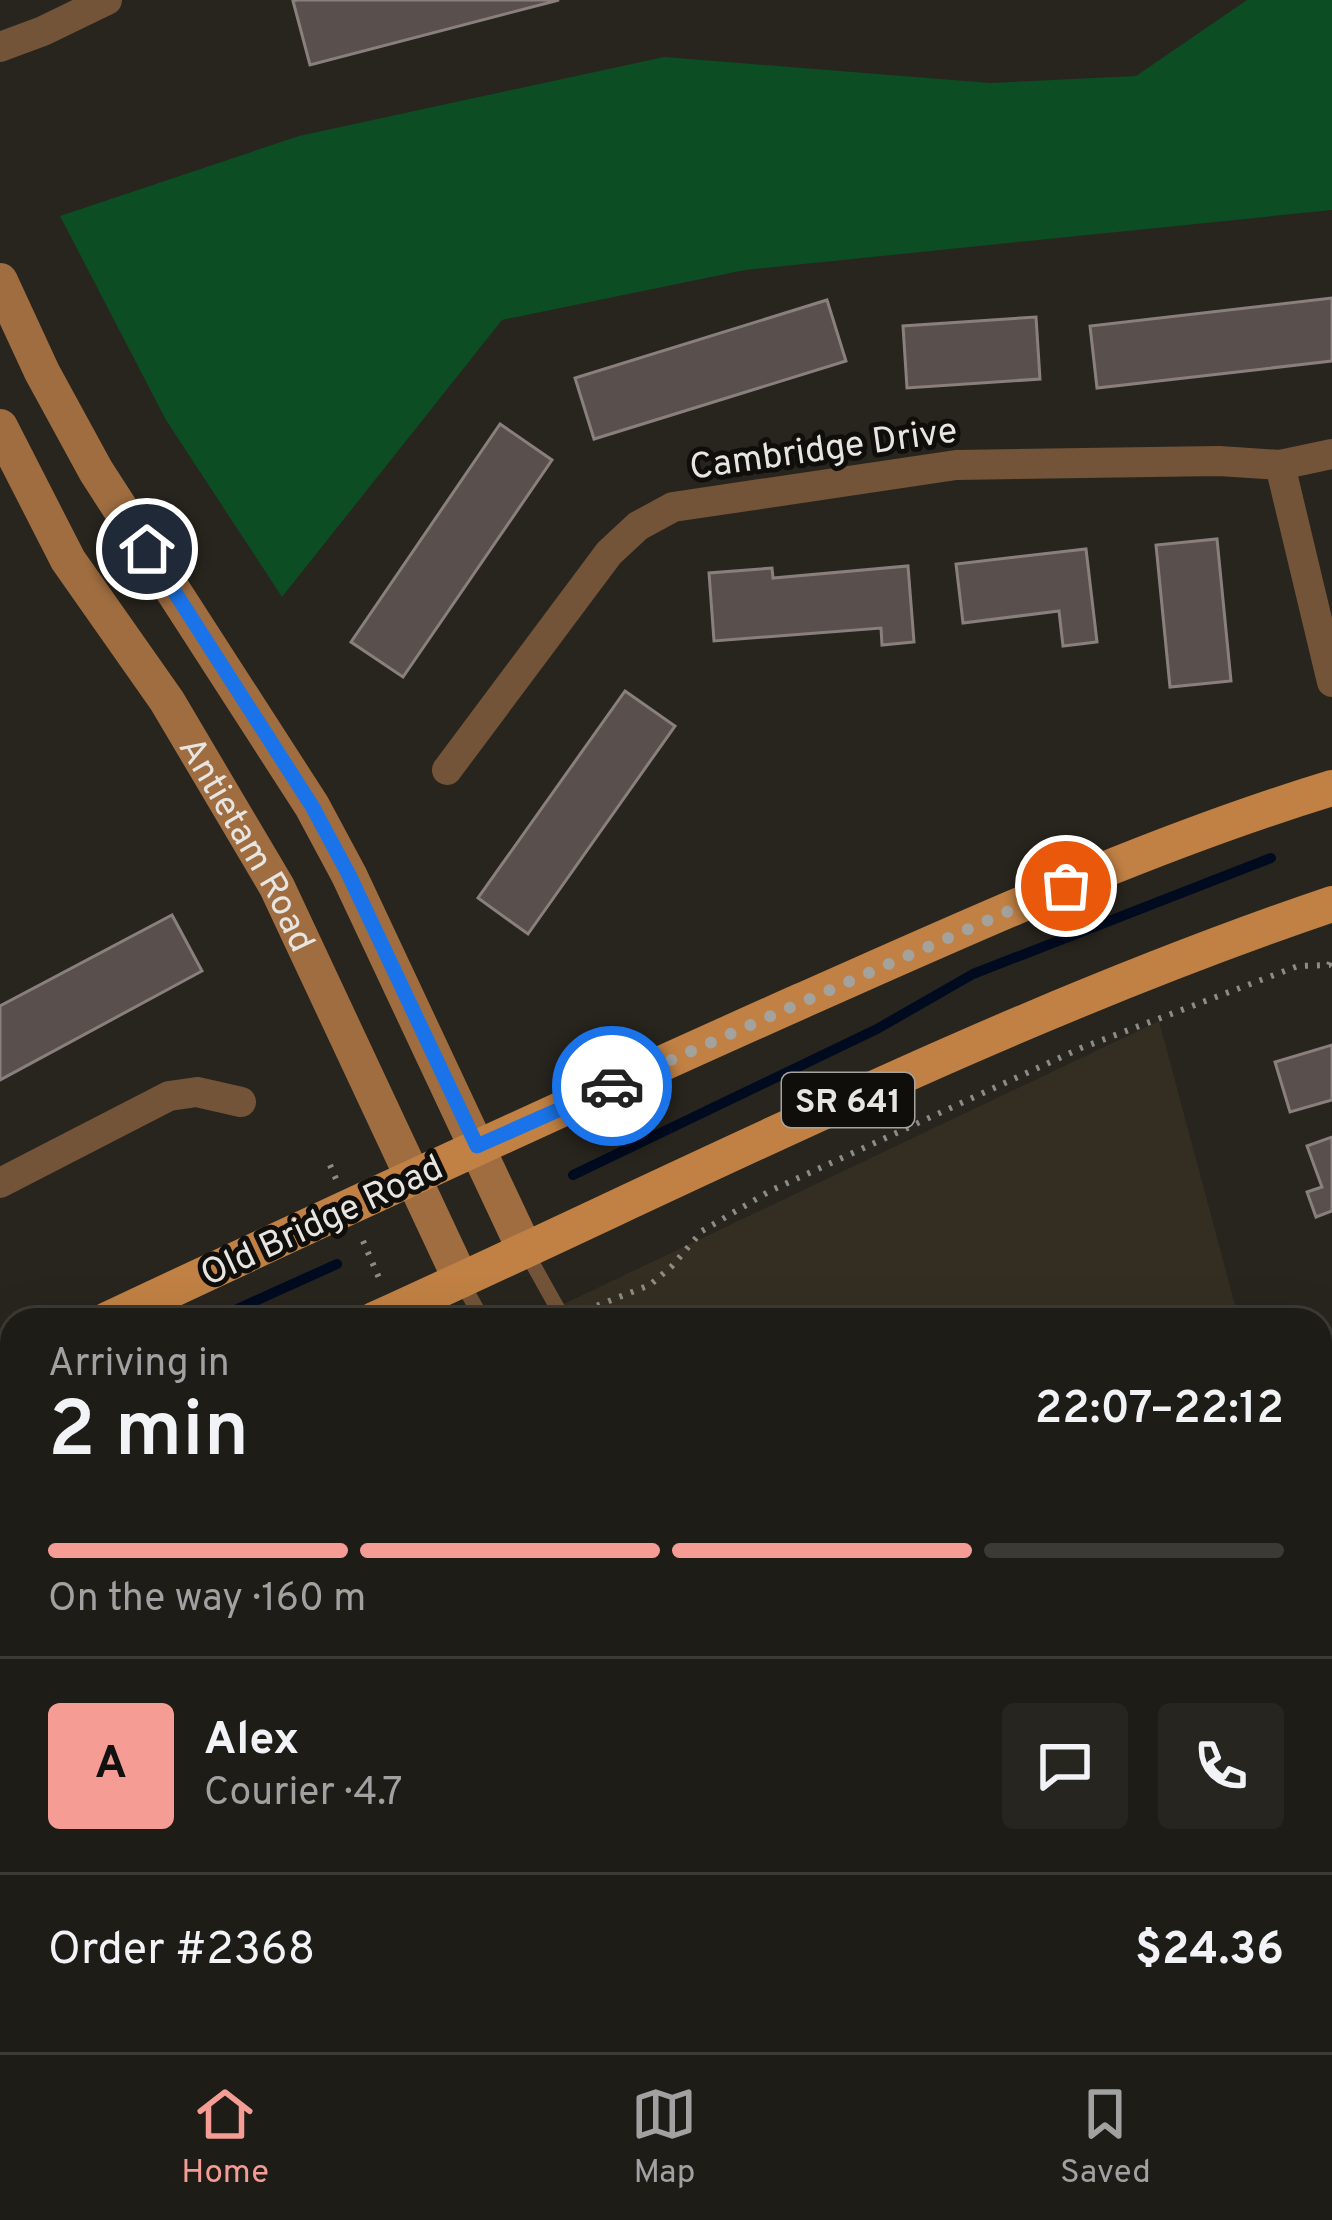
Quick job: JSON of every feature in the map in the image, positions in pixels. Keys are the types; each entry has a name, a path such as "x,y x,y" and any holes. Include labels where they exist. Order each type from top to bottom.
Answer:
{"main road":[{"name":"Old Bridge Road","path":"132,1308 477,1146 1144,852 1332,788"},
{"name":"SR 641","path":"400,1308 1024,1021 1240,935 1332,904"}],"street":[{"path":"0,46 107,0"},
{"name":"Antietam Road","path":"0,281 42,372 97,471 321,823 525,1250"},
{"name":"Antietam Road","path":"0,427 68,560 166,701 277,887 461,1280"},
{"name":"Cambridge Drive","path":"447,770 609,553 638,526 674,507 956,465 1219,461 1280,465 1332,454"},
{"path":"1280,465 1332,682"},
{"path":"0,1184 169,1096 197,1091 241,1102"}],"lane":[{"path":"525,1250 557,1308"},
{"path":"461,1280 476,1308"}],"path":[{"path":"592,1308 650,1285 712,1223 810,1172 1081,1048 1298,966 1329,965 1332,957"},
{"path":"361,1236 376,1271"}],"shaded area":[{"path":"1159,1021 1236,1308 555,1308"}],"green space":[{"path":"1247,0 1332,0 1332,210 745,270 502,320 282,597 166,420 60,216 299,136 664,57 990,83 1136,76"}],"building":[{"path":"559,0 310,65 293,1"},
{"path":"1332,298 1332,361 1097,388 1090,326"},
{"path":"827,300 846,361 594,439 575,378"},
{"path":"1036,317 1040,379 907,388 903,326"},
{"path":"500,424 552,460 403,677 351,642"},
{"path":"1217,539 1231,681 1170,687 1156,545"},
{"path":"1086,549 1097,642 1063,646 1059,611 963,623 956,564"},
{"path":"908,566 914,642 882,645 881,628 714,641 709,573 772,568 773,578"},
{"path":"625,691 675,726 528,934 478,898"},
{"path":"172,915 202,971 0,1080 0,1006"},
{"path":"1332,1045 1332,1100 1290,1112 1275,1062"},
{"path":"1332,1137 1332,1211 1316,1217 1307,1192 1322,1187 1307,1146"}],"waterway":[{"path":"573,1175 877,1029 973,974 1271,858"},
{"path":"240,1308 337,1264"}],"way so far":[{"path":"612,1086 1066,886"}],"route":[{"path":"147,549 312,806 477,1146 612,1086"}]}
